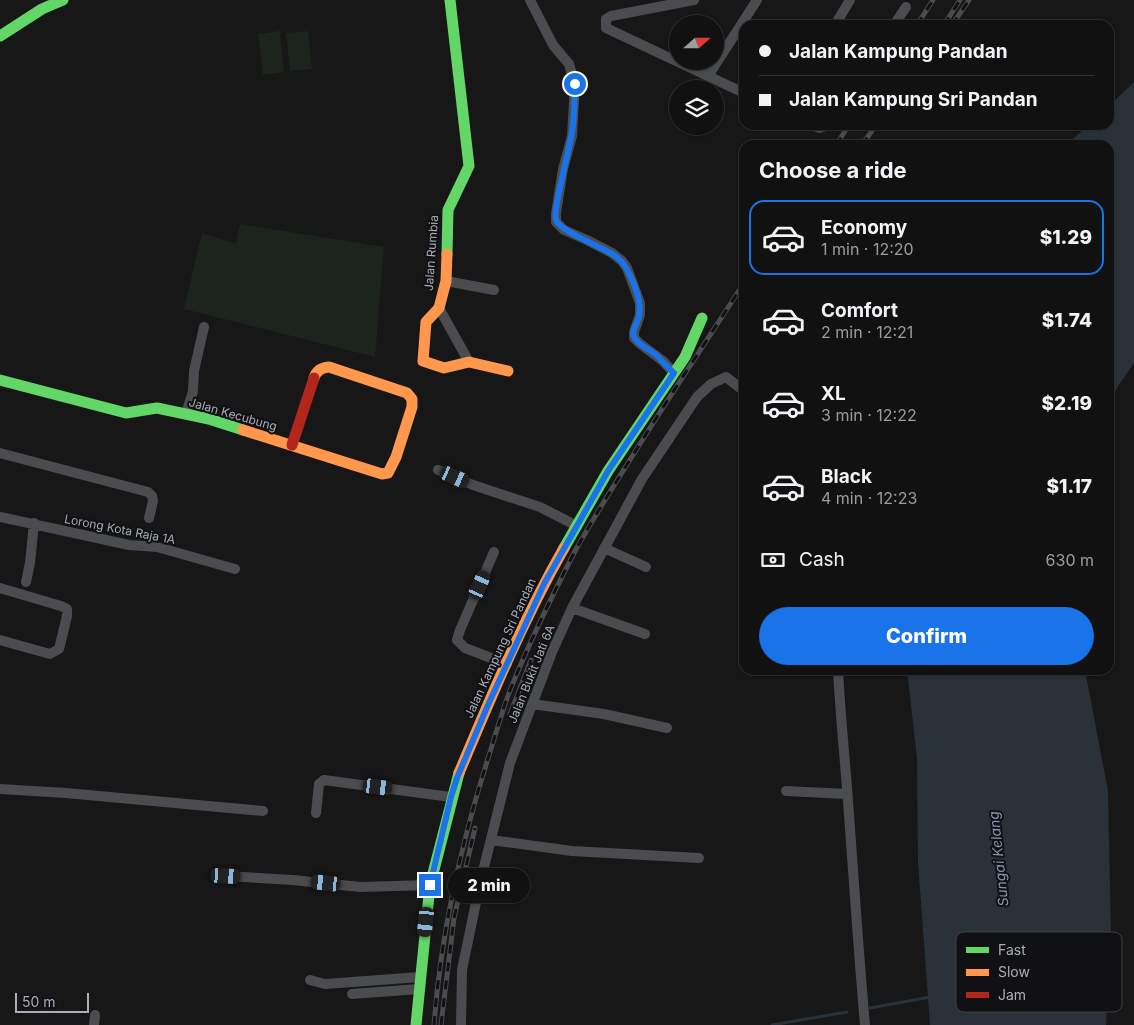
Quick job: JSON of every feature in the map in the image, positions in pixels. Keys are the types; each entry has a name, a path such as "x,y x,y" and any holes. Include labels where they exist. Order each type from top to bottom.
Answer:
{"street":[{"path":"0,36 42,9 63,0"},
{"name":"Jalan Rumbia","path":"450,0 469,166 448,210 446,282 440,308 426,322 423,361 444,368 469,362 508,371"},
{"path":"530,0 557,52 569,64 575,84 572,136 563,169 556,222 564,230 612,253 622,261 627,268 640,303 640,315 634,332 634,338 663,361 674,373"},
{"path":"694,0 611,16 606,19 606,28 739,91"},
{"path":"744,20 757,0"},
{"path":"839,20 850,0"},
{"path":"897,20 906,6"},
{"path":"708,76 739,28"},
{"path":"446,282 494,290"},
{"path":"440,308 469,362"},
{"name":"Jalan Kampung Sri Pandan","path":"416,1025 430,885 451,797 464,760 544,584 608,471 690,348 702,318"},
{"path":"186,414 193,391 194,371 204,327"},
{"name":"Jalan Kecubung","path":"0,380 126,413 157,408 209,418 292,445 382,474 388,473 396,457 412,407 412,399 407,393 329,367 321,368 316,373 292,445"},
{"name":"Jalan Bukit Jati 6A","path":"460,1025 462,970 480,884 510,763 572,608 642,479 697,397 710,384 726,377 739,386"},
{"path":"0,453 148,492 152,496 153,501 149,518"},
{"path":"438,470 472,485 540,507 577,526"},
{"name":"Lorong Kota Raja 1A","path":"0,517 129,545 157,547 235,569"},
{"path":"26,582 34,523"},
{"path":"604,548 646,567"},
{"path":"494,552 457,640 465,648 507,664"},
{"path":"0,588 67,609 59,648 50,654 0,640"},
{"path":"572,608 645,634"},
{"path":"838,675 865,1025"},
{"path":"532,704 604,714 666,728"},
{"path":"316,813 319,784 324,780 451,797"},
{"path":"0,789 263,811"},
{"path":"786,791 847,794"},
{"path":"491,840 572,851 700,858"},
{"path":"226,876 360,887 430,885"},
{"path":"310,980 325,984 420,977"},
{"path":"352,994 419,989"}],"shaded area":[{"path":"280,31 284,72 263,75 258,34"},
{"path":"308,31 312,69 290,71 286,33"},
{"path":"240,224 384,247 375,357 184,309 202,233 236,244"}],"water":[{"path":"1134,82 1134,363 1114,394 1114,140 1072,140 1083,130 1114,130 1114,101"},
{"name":"Sungai Kelang","path":"908,675 1086,675 1108,791 1111,932 956,932 956,1012 1107,1012 1106,1025 930,1025 918,862 917,758"}],"waterway":[{"path":"870,1008 931,997"},
{"path":"772,1025 847,1012"}],"railway":[{"path":"920,20 933,0"},
{"path":"947,20 960,0"},
{"path":"955,20 969,0"},
{"path":"839,140 846,130"},
{"path":"866,140 872,130"},
{"path":"434,1025 447,920 462,851 504,707 513,683 550,601 588,528 660,412 739,291"},
{"path":"510,714 531,660"},
{"path":"441,1025 454,918 475,828"}],"traffic: fast":[{"path":"0,36 42,9 63,0"},
{"path":"447,254 448,210 469,166 450,0"},
{"path":"564,548 608,471 685,357 702,318"},
{"path":"0,380 126,413 157,408 209,419 243,430"},
{"path":"416,1025 430,885 459,773"}],"traffic: slow":[{"path":"447,254 446,281 439,308 426,322 423,361 444,368 469,362 508,371"},
{"path":"243,430 382,474 388,473 396,457 412,407 412,399 407,393 329,367 320,370 314,378"},
{"path":"459,773 521,631 564,548"}],"traffic: jam":[{"path":"292,445 314,378"}],"route":[{"path":"430,885 457,778 488,705 544,584 608,471 674,373 655,354 638,343 634,338 634,332 640,315 640,303 627,268 622,261 612,253 564,230 556,222 563,169 572,136 575,84"}]}
